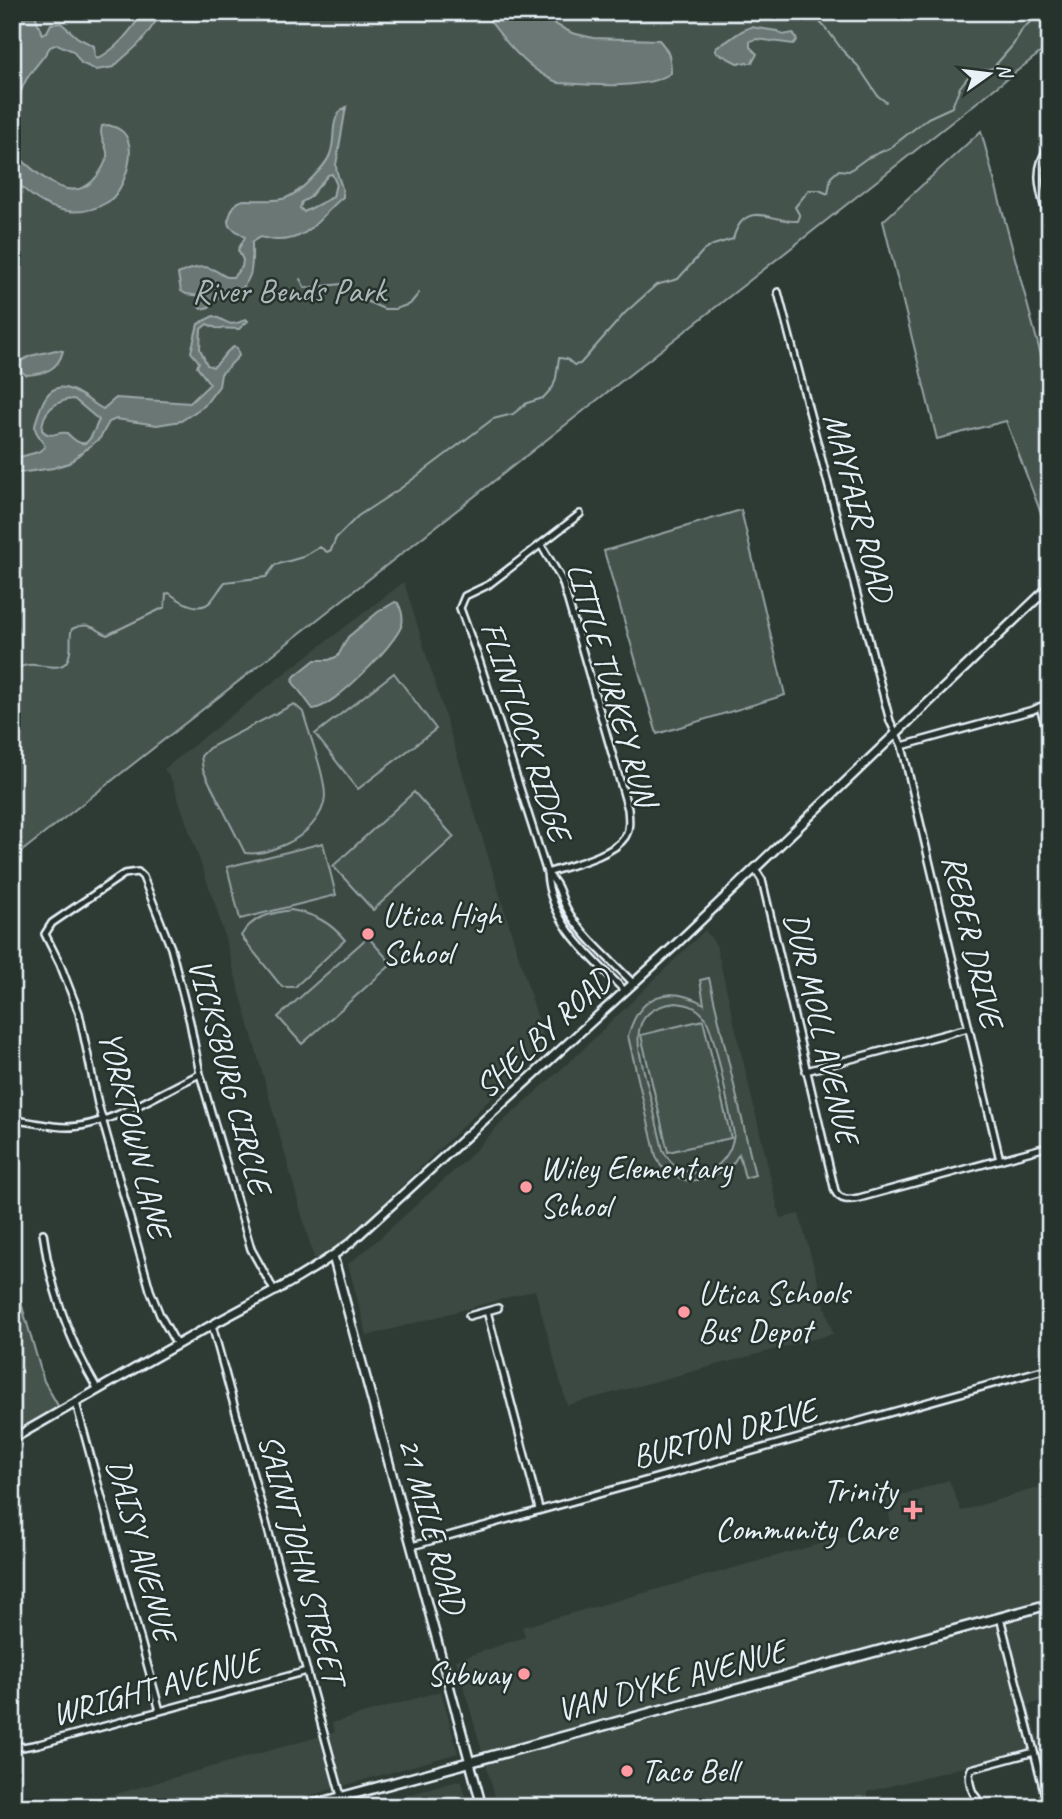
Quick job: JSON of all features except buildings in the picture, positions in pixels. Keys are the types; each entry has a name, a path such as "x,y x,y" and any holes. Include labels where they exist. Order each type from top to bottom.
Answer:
{"main road":[{"name":"VAN DYKE AVENUE","path":"305,1807 1050,1604"}],"street":[{"path":"1050,145 1038,167 1039,183 1050,227"},
{"name":"MAYFAIR ROAD","path":"778,292 890,721 896,733"},
{"path":"541,545 580,514"},
{"name":"FLINTLOCK RIDGE","path":"541,545 483,588 465,596 460,604 461,615 479,660 547,873 548,890 556,914 572,936 624,990"},
{"name":"LITTLE TURKEY RUN","path":"541,545 562,580 630,821 625,837 615,846 581,862 547,873"},
{"name":"SHELBY ROAD","path":"12,1439 275,1292 333,1256 487,1119 755,869 1050,586"},
{"path":"902,746 1040,708 1050,702"},
{"path":"1040,708 1050,741"},
{"name":"REBER DRIVE","path":"896,733 902,746 1000,1160"},
{"name":"DUR MOLL AVENUE","path":"755,869 762,880 835,1191 841,1198 852,1199 1000,1160"},
{"name":"YORKTOWN LANE","path":"138,872 124,874 110,883 52,923 45,934 79,1013 102,1119 150,1290 177,1345"},
{"name":"VICKSBURG CIRCLE","path":"138,872 149,888 167,934 190,1022 200,1074 251,1249 275,1292"},
{"name":"FLINTLOCK RIDGE","path":"547,873 558,884 566,909 632,982"},
{"path":"572,936 581,928"},
{"path":"806,1071 968,1028"},
{"path":"12,1120 68,1127 102,1119 138,1106 200,1074"},
{"path":"1000,1160 1050,1146"},
{"path":"43,1233 46,1253 68,1328 98,1390"},
{"name":"21 MILE ROAD","path":"333,1256 482,1807"},
{"path":"469,1316 498,1308"},
{"path":"487,1311 539,1509"},
{"name":"SAINT JOHN STREET","path":"212,1325 344,1807"},
{"name":"BURTON DRIVE","path":"412,1546 1050,1368"},
{"name":"DAISY AVENUE","path":"76,1403 160,1711"},
{"path":"1000,1617 1048,1807"},
{"name":"WRIGHT AVENUE","path":"15,1744 39,1744 307,1671"},
{"path":"978,1798 973,1794 969,1777 971,1769 1034,1752"}],"shaded area":[{"path":"15,12 34,12 42,34 47,32 51,24 61,23 78,38 94,46 97,59 129,32 144,12 163,12 140,43 114,67 96,70 81,63 73,51 57,44 50,47 26,80 12,120 12,63 18,52 21,34"},
{"path":"484,12 532,12 572,33 593,38 659,40 669,55 671,73 648,82 633,84 559,83 526,62"},
{"path":"751,27 777,31 783,35 793,33 797,40 793,44 757,39 750,41 750,47 757,54 752,63 737,63 716,52 716,47"},
{"path":"346,107 336,165 343,197 307,232 288,239 260,237 252,242 251,272 246,284 234,296 220,295 209,307 201,309 198,306 200,296 181,291 178,274 204,267 226,277 233,277 242,267 243,260 238,250 245,237 229,226 233,208 244,200 289,197 303,187 328,158 335,121","holes":["332,174 336,183 333,197 304,212 300,208 302,202 309,198 328,175"]},
{"path":"108,125 126,136 130,153 123,182 106,203 80,211 54,208 31,195 12,176 13,155 57,186 78,189 88,185 106,160 107,153 101,131 102,126"},
{"path":"213,316 232,324 246,319 248,321 239,329 216,328 207,324 201,329 200,349 207,365 213,367 234,347 237,348 239,356 221,374 219,386 204,406 181,421 157,425 116,419 109,422 100,438 69,463 12,474 12,459 38,452 45,447 35,425 47,395 54,389 70,389 103,409 116,398 190,403 210,384 197,367 199,362 191,352 198,324","holes":["74,399 99,420 90,438 84,443 67,433 51,435 42,430 47,412 56,404 67,400"]},
{"path":"63,351 58,363 50,370 26,375 17,368 19,362 30,356"},
{"name":"Utica High School","path":"404,582 546,1045 352,1234 315,1262 217,910 172,781 164,769"},
{"path":"395,602 398,603 403,621 389,645 363,674 334,699 313,709 292,681 295,676 315,660 329,660 338,656 348,637 378,612"},
{"path":"705,930 716,945 780,1218 799,1214 833,1334 567,1405 535,1290 367,1336 348,1264 466,1160 498,1126 577,1055"},
{"path":"949,1480 961,1511 1050,1484 1050,1699 1029,1705 1040,1747 867,1792 870,1807 498,1807 456,1660 525,1637 522,1627 891,1524 886,1500"},
{"path":"441,1691 458,1753 270,1807 70,1807 335,1732 332,1723"},
{"path":"461,1780 469,1807 365,1807"}],"green space":[{"name":"River Bends Park","path":"12,12 1050,12 1050,45 12,859"},
{"path":"981,131 1050,389 1050,537 1006,421 937,439 883,221"},
{"path":"741,510 785,695 657,734 604,551"},
{"path":"394,673 436,729 358,789 315,734"},
{"path":"294,704 303,712 316,754 324,787 324,804 312,825 293,841 266,852 245,853 203,770 201,756 209,748"},
{"path":"414,792 454,837 373,910 333,866"},
{"path":"323,843 336,895 240,919 227,867"},
{"path":"291,910 321,920 345,940 295,987 282,987 241,936 256,920"},
{"path":"368,937 392,964 302,1044 278,1017"},
{"path":"709,978 755,1175 745,1178 739,1154 730,1168 704,1179 689,1181 676,1177 661,1166 656,1156 628,1036 639,1011 657,997 678,995 704,1004 700,980","holes":["675,1003 698,1010 708,1024 734,1134 724,1159 704,1172 682,1170 663,1150 641,1060 641,1023 659,1007"]},
{"path":"703,1020 731,1138 668,1152 641,1035"},
{"path":"12,1272 44,1381 61,1411 12,1439"}],"waterway":[{"path":"12,670 28,665 57,667 64,664 70,652 72,629 91,626 107,635 165,607 166,594 169,593 190,605 206,605 225,582 266,577 275,565 303,557 320,547 327,552 331,550 336,538 358,516 401,488 493,419 513,414 527,403 543,398 553,387 559,358 567,359 574,365 580,364 625,313 656,285 678,279 703,251 733,239 738,226 745,219 752,215 761,215 798,221 800,216 795,207 809,190 828,194 831,177 839,170 849,171 867,158 890,148 928,118 952,107 960,87 971,73 993,68 1013,45 1023,28 1043,12"},
{"path":"820,22 827,30"},
{"path":"829,32 858,66 878,96 886,102"},
{"path":"300,279 305,288 342,284 355,296 384,309 410,304 419,293"}],"place":[{"name":"Utica High School","path":"368,934"},
{"name":"Wiley Elementary School","path":"526,1187"},
{"name":"Utica Schools Bus Depot","path":"684,1312"},
{"name":"Trinity Community Care","path":"913,1510"},
{"name":"Subway","path":"524,1674"},
{"name":"Taco Bell","path":"627,1771"}]}
